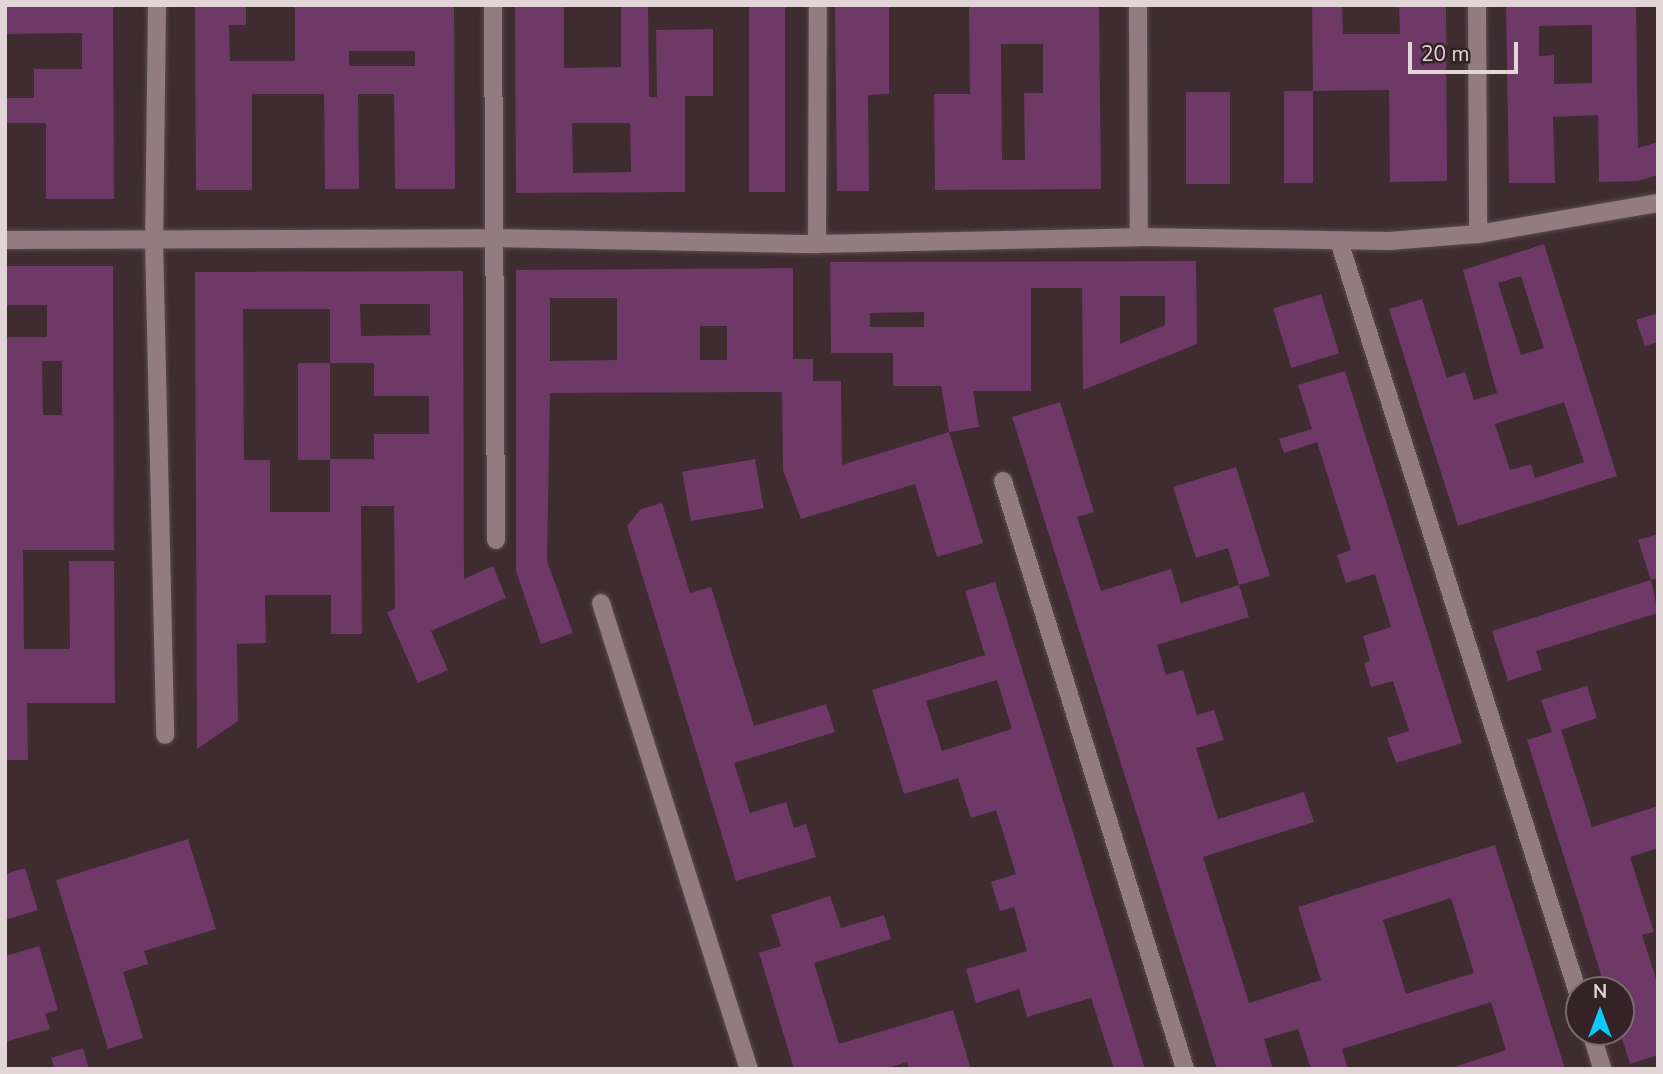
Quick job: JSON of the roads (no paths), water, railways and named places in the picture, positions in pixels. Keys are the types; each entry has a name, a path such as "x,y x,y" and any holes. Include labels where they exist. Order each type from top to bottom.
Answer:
{"street":[{"path":"157,5 154,241 165,735"},
{"path":"493,5 496,540"},
{"path":"817,244 818,5"},
{"path":"1138,5 1139,237"},
{"path":"1477,5 1478,234"},
{"path":"5,240 495,238 817,244 1139,237 1339,241 1478,234 1658,203"},
{"path":"1339,241 1573,976"},
{"path":"1003,481 1185,1069"},
{"path":"601,603 749,1069"},
{"path":"1595,1046 1602,1069"}]}
